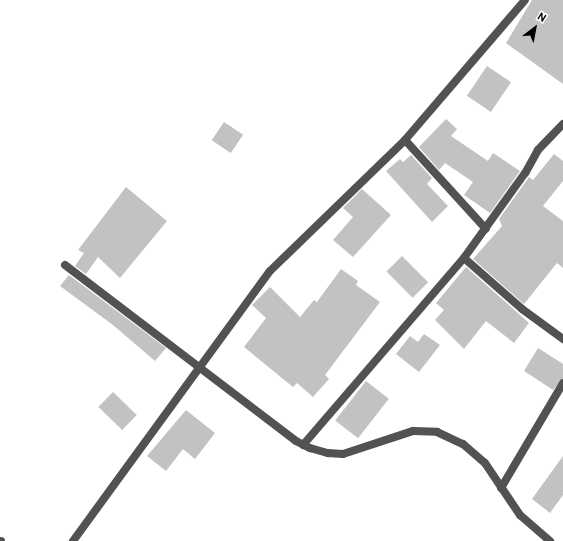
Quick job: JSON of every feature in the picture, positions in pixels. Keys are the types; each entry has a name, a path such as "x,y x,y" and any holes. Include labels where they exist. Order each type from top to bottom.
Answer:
{"street":[{"path":"73,541 199,366 270,271 405,140 525,0"},
{"path":"303,445 464,258 525,173 538,150 563,124"},
{"path":"405,140 486,229"},
{"path":"464,258 522,309 563,339"},
{"path":"65,265 303,445 328,453 343,454 413,431 437,432 463,444 485,463 520,515 550,541"},
{"path":"501,488 563,383"}],"building":[{"path":"532,0 563,0 563,84 506,43"},
{"path":"487,66 511,82 491,112 467,96"},
{"path":"446,119 457,129 451,136 488,161 493,153 520,171 490,213 464,195 473,182 445,163 439,170 419,147"},
{"path":"224,122 243,135 231,153 212,140"},
{"path":"554,154 563,161 563,181 543,206 563,221 563,268 557,263 524,304 473,259 502,226 499,219 529,177 533,180"},
{"path":"411,155 432,178 427,184 448,206 432,222 386,171 400,159 403,162"},
{"path":"126,187 167,221 120,278 98,257 86,274 75,266 84,253 78,250"},
{"path":"362,189 391,215 353,257 333,240 353,217 343,208"},
{"path":"402,256 428,282 413,298 386,272"},
{"path":"466,267 529,323 514,343 486,321 464,349 435,320 444,310 436,303"},
{"path":"341,269 358,281 356,285 380,302 325,375 329,379 313,397 297,383 293,387 244,347 266,318 252,305 270,287 300,317 314,300 317,302"},
{"path":"69,275 166,348 155,361 113,325 60,286"},
{"path":"424,334 440,345 419,372 396,354 410,336 418,342"},
{"path":"538,348 563,364 563,378 553,390 524,371"},
{"path":"366,381 389,399 358,438 335,420"},
{"path":"113,392 137,415 122,430 98,407"},
{"path":"186,410 215,433 195,459 183,449 166,471 147,456"},
{"path":"563,456 563,495 550,513 532,499"}]}
